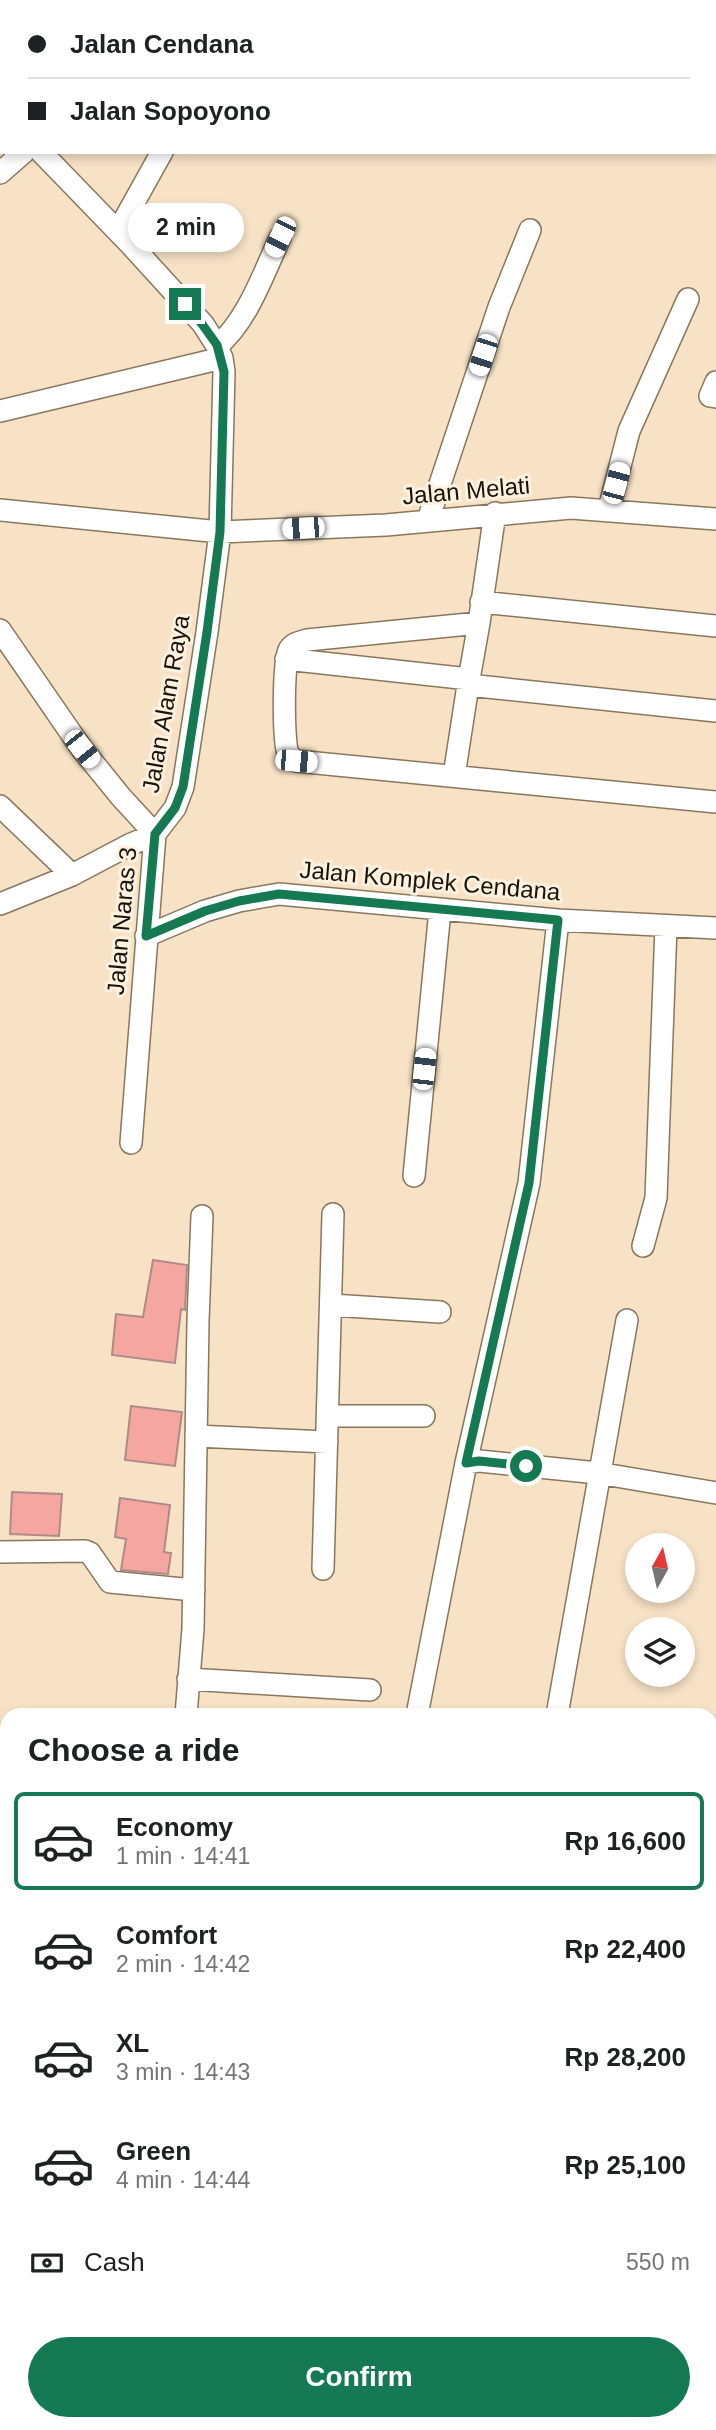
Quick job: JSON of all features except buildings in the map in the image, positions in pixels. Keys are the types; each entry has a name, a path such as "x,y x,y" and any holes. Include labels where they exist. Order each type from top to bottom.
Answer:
{"street":[{"path":"0,173 22,154"},
{"path":"43,154 118,231 202,324 219,352"},
{"path":"118,231 161,154"},
{"path":"428,520 499,307 530,230"},
{"path":"0,411 219,352 244,313 280,237"},
{"path":"609,509 629,431 688,299"},
{"name":"Jalan Alam Raya","path":"0,904 72,876 155,834 175,808 183,787 220,532 224,372 219,352"},
{"path":"716,382 710,396 716,397"},
{"name":"Jalan Melati","path":"0,510 220,532 386,525 571,508 716,519"},
{"path":"454,776 495,513"},
{"path":"716,626 480,613 307,640 294,644 286,659 286,743 287,751 296,761 716,802"},
{"name":"Jalan Naras 3","path":"0,630 82,749 155,834 131,1143"},
{"path":"286,659 716,711"},
{"path":"0,806 72,876"},
{"name":"Jalan Komplek Cendana","path":"146,936 205,911 239,901 279,894 558,920 716,928"},
{"path":"414,1176 440,910"},
{"path":"418,1708 466,1463 529,1183 558,920"},
{"path":"643,1246 656,1198 666,926"},
{"path":"323,1569 333,1214"},
{"path":"186,1708 194,1590 202,1216"},
{"path":"332,1305 440,1312"},
{"path":"558,1708 626,1320"},
{"path":"328,1416 424,1416"},
{"path":"196,1436 327,1442"},
{"path":"466,1463 479,1461 598,1473 716,1493"},
{"path":"0,1552 85,1551 90,1553 110,1582 194,1590"},
{"path":"188,1679 370,1690"}],"route":[{"path":"185,304 217,345 222,358 224,372 220,532 183,787 175,808 155,834 146,936 205,911 239,901 279,894 558,920 529,1183 466,1463 479,1461 526,1466"}]}
